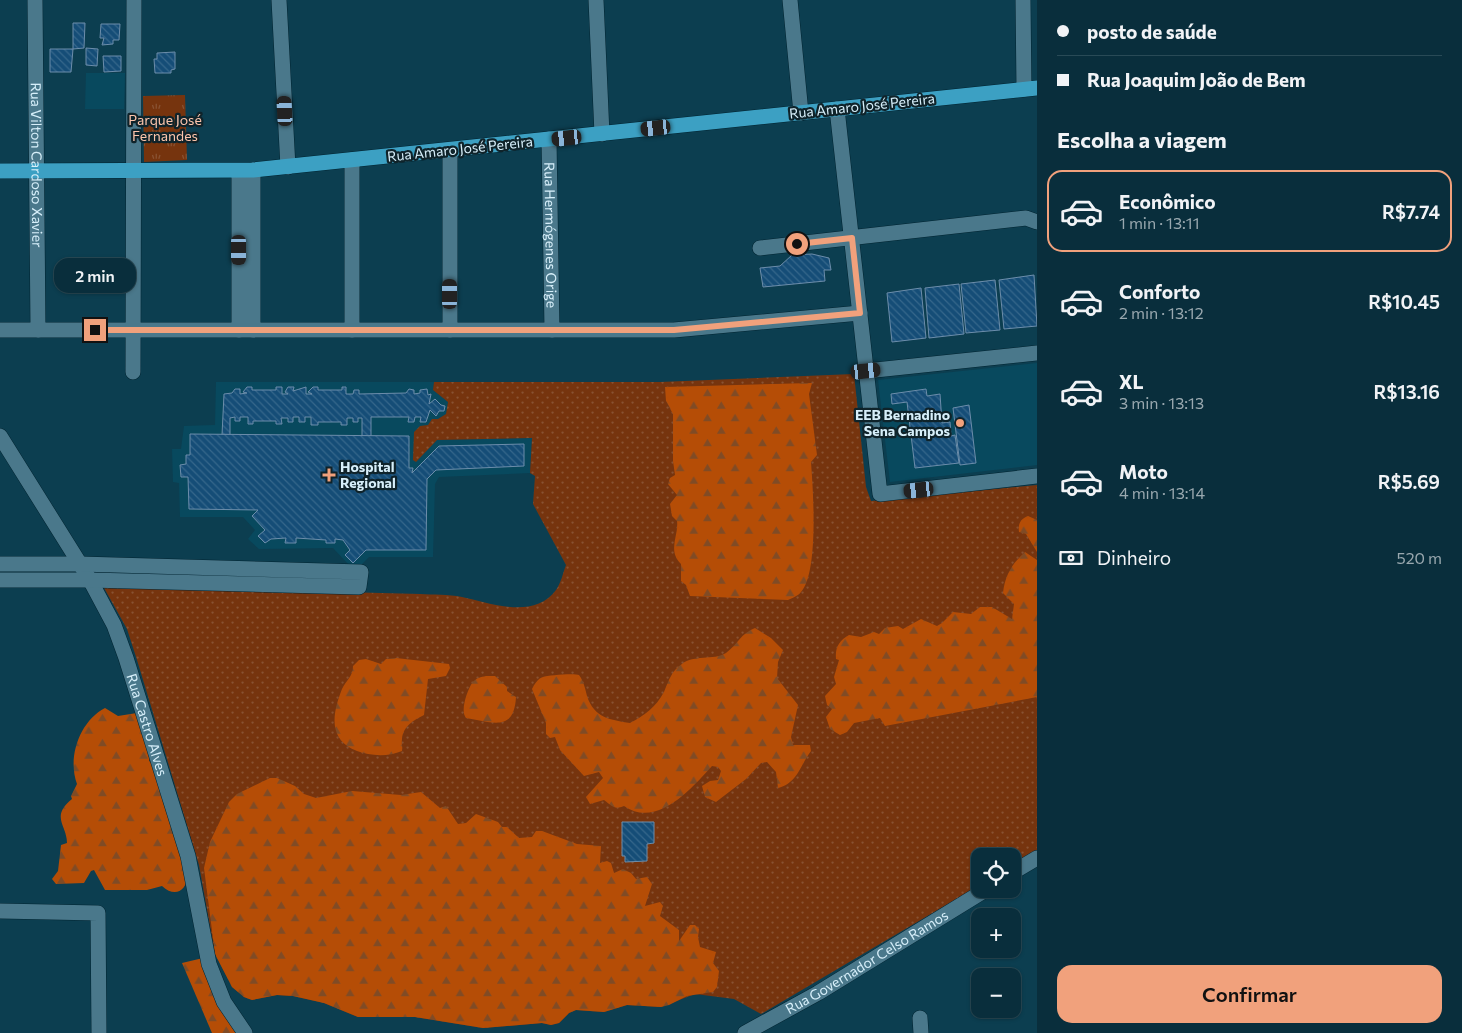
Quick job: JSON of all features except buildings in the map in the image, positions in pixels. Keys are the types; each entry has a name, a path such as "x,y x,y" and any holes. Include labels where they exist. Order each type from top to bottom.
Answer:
{"main road":[{"name":"Rua Amaro José Pereira","path":"0,171 246,170 288,167 1031,88"}],"street":[{"name":"Rua Vilton Cardoso Xavier","path":"34,0 38,330"},
{"path":"133,372 134,0"},
{"path":"279,0 288,167"},
{"path":"596,0 602,134"},
{"path":"790,0 802,112"},
{"path":"1023,0 1031,88"},
{"path":"837,109 880,494 1037,476"},
{"name":"Rua Hermógenes Orige","path":"549,139 552,330"},
{"path":"450,150 450,330"},
{"path":"352,160 352,330"},
{"path":"246,170 246,330"},
{"path":"760,248 1026,218 1037,222"},
{"path":"0,330 702,329 860,313"},
{"path":"866,371 1037,353"},
{"name":"Rua Castro Alves","path":"1,438 90,580 109,616 126,658 190,864 212,974 224,1002 245,1033"},
{"path":"0,564 80,564 361,572 359,587 90,580 0,580"},
{"path":"1021,868 1037,858"},
{"name":"Rua Governador Celso Ramos","path":"745,1033 818,993 972,898"},
{"path":"0,911 98,912 99,1033"}],"shaded area":[{"path":"86,73 125,73 124,109 85,109"},
{"name":"EEB Bernadino Sena Campos","path":"1037,363 1037,465 890,482 878,380"},
{"name":"Hospital Regional","path":"216,382 434,382 433,390 448,402 446,414 438,419 437,440 532,438 530,473 439,477 435,484 433,557 369,557 359,567 350,566 333,548 259,549 248,539 255,530 243,517 180,517 179,483 173,482 172,449 181,449 184,426 215,425"}],"green space":[{"name":"Parque José Fernandes","path":"185,95 187,160 144,162 143,96"},
{"path":"854,374 866,487 871,501 1037,485 1037,851 1021,861 1021,848 971,848 971,890 761,1014 734,999 695,994 661,1007 627,1005 604,1012 576,1010 569,1013 559,1023 551,1025 542,1023 483,1028 415,1017 358,1017 324,1003 293,996 277,995 252,1000 244,997 232,987 215,954 199,865 137,660 127,629 103,586 441,595 457,596 511,607 536,605 547,599 556,590 566,565 533,504 535,476 530,473 532,438 437,440 416,462 413,460 414,432 420,426 428,425 432,419 438,419 446,414 448,402 433,390 434,382 660,382"},
{"path":"812,383 809,394 817,455 811,462 814,530 813,549 807,582 797,596 788,600 690,596 686,585 681,581 681,564 677,559 674,548 677,521 672,516 670,504 677,495 668,484 670,478 675,475 673,461 673,414 666,401 665,387"},
{"path":"1028,516 1037,520 1037,552 1026,534 1019,532 1020,522"},
{"path":"1025,552 1037,560 1037,697 885,726 880,718 854,723 847,732 840,735 830,729 826,717 832,709 827,705 825,696 836,684 834,677 839,660 836,659 836,651 838,645 843,640 849,635 861,637 874,632 879,634 885,628 898,626 903,629 921,619 937,626 953,612 971,614 980,607 992,607 1012,619 1014,604 1003,593 1005,581 1016,561"},
{"path":"755,628 771,638 783,650 778,662 777,678 798,705 791,737 793,745 810,745 811,751 794,778 785,786 778,788 776,772 767,762 761,763 746,779 716,802 705,797 702,786 710,781 718,780 721,771 718,767 712,766 673,803 649,813 636,812 624,806 613,807 604,800 590,804 586,797 603,778 599,772 584,776 560,750 555,737 550,738 546,734 546,723 532,689 538,680 550,676 577,674 594,709 604,717 630,723 653,707 664,692 671,676 679,667 692,659 715,657 726,653 746,633"},
{"path":"396,658 449,664 450,668 446,676 428,679 424,715 413,721 404,730 402,751 379,755 357,751 341,740 335,725 336,708 342,689 351,676 353,666 359,660 366,659 381,664 386,659"},
{"path":"495,676 507,687 507,691 516,697 511,716 506,721 493,723 466,718 464,715 465,701 472,683 480,677"},
{"path":"105,708 118,716 137,713 151,756 149,761 152,763 188,876 185,886 179,891 171,892 162,886 147,890 105,890 94,870 91,871 84,883 56,884 52,879 58,871 61,845 67,843 61,816 65,805 72,799 71,796 77,784 74,774 74,763 78,741 89,722"},
{"path":"270,778 277,778 295,786 304,794 316,798 352,791 401,795 421,792 440,808 446,806 458,824 466,823 476,814 498,822 502,827 507,827 519,838 532,837 536,831 542,831 577,844 601,846 600,863 607,861 611,863 614,873 623,869 631,873 636,879 647,877 652,884 645,906 660,902 663,906 660,916 679,930 679,941 690,925 695,925 699,929 700,947 716,952 713,963 719,971 717,987 713,992 687,996 661,1007 627,1005 604,1012 576,1010 569,1013 559,1023 551,1025 542,1023 483,1028 415,1017 358,1017 324,1003 293,996 277,995 252,1000 244,997 232,987 215,954 204,868 210,842 229,802 237,794"},
{"path":"203,958 238,1033 212,1033 182,963"}],"place":[{"name":"EEB Bernadino Sena Campos","path":"960,423"},
{"name":"Hospital Regional","path":"329,475"}],"route":[{"path":"95,330 674,330 702,329 860,313 852,238 797,244"}]}
